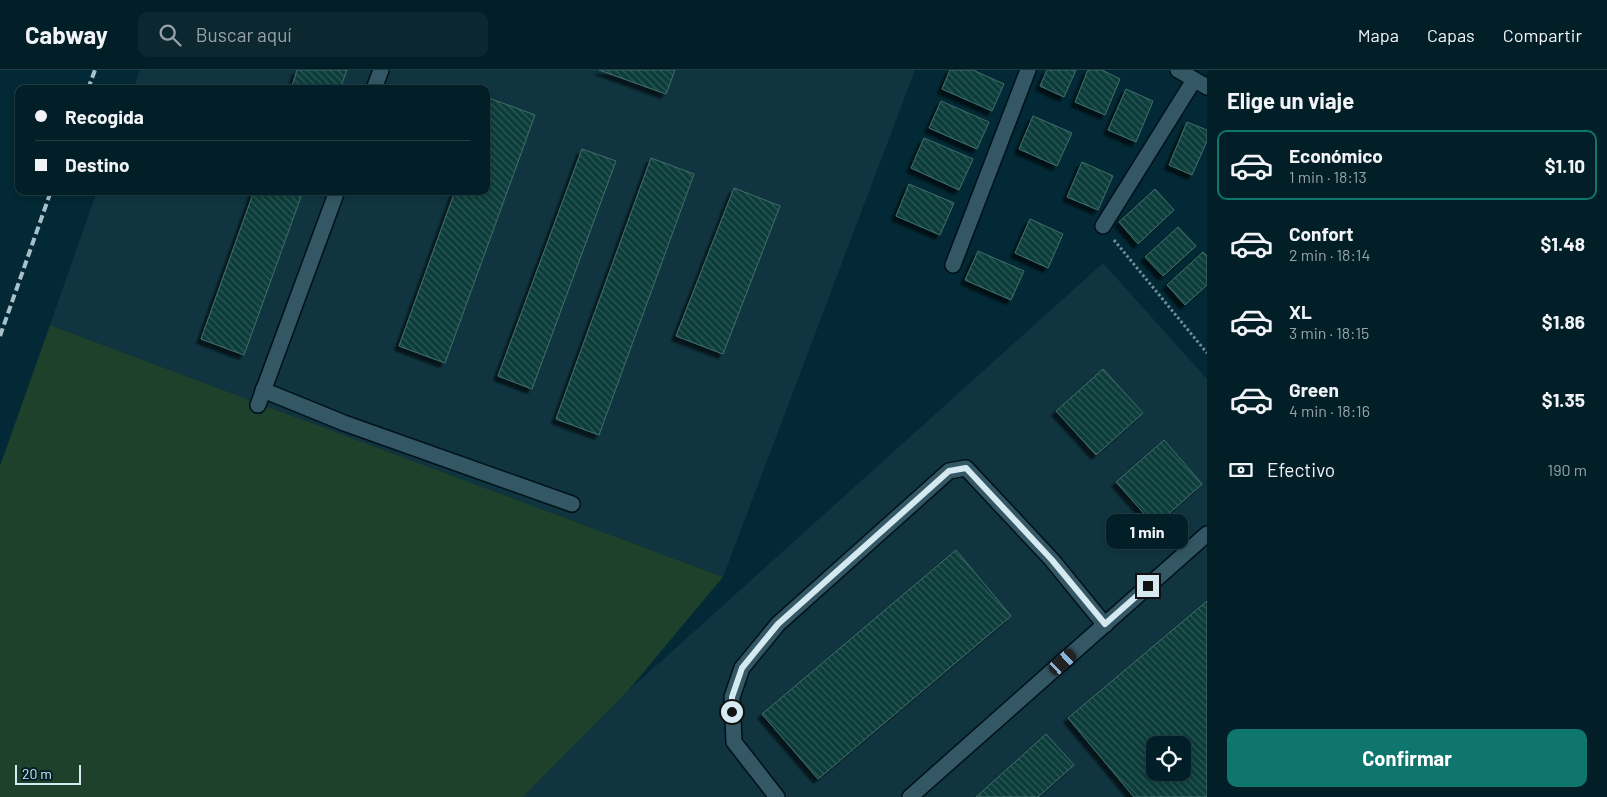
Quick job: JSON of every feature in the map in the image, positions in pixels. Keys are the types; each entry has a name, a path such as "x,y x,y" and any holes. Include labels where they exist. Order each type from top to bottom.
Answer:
{"street":[{"path":"375,85 381,70"},
{"path":"953,265 1028,70"},
{"path":"1102,226 1201,84 1178,70"},
{"path":"258,404 335,195"},
{"path":"263,390 344,423 572,504"},
{"path":"777,797 734,742 732,697 742,668 778,624 949,471 966,468 1052,560 1105,624"},
{"path":"910,797 1207,534"}],"path":[{"path":"1102,226 1207,353"}],"shaded area":[{"path":"140,70 915,70 723,577 50,325 96,195 490,195 490,85 134,85"},
{"path":"1103,263 1207,379 1207,797 523,797 627,692"}],"green space":[{"path":"50,325 723,577 627,692 523,797 0,797 0,466"}],"building":[{"path":"297,70 347,70 341,85 292,85"},
{"path":"599,70 675,70 666,94"},
{"path":"950,70 973,70 1004,84 992,111 942,89"},
{"path":"1047,70 1076,70 1064,97 1040,86"},
{"path":"1088,70 1102,70 1120,79 1105,115 1075,102"},
{"path":"1126,89 1153,101 1136,142 1108,130"},
{"path":"490,98 535,115 445,363 399,346 454,195 490,195"},
{"path":"941,101 989,122 977,149 929,128"},
{"path":"1033,116 1072,133 1057,166 1019,149"},
{"path":"1187,122 1207,130 1207,141 1192,175 1169,165"},
{"path":"924,138 973,159 959,190 911,168"},
{"path":"582,149 616,161 532,389 498,376"},
{"path":"651,158 694,174 599,435 556,419"},
{"path":"1082,162 1113,176 1098,210 1067,197"},
{"path":"909,184 954,203 940,235 896,216"},
{"path":"734,188 780,206 723,354 676,336"},
{"path":"1155,189 1174,210 1138,244 1119,222"},
{"path":"253,195 302,195 244,355 201,339"},
{"path":"1030,219 1063,234 1048,268 1015,253"},
{"path":"1178,227 1196,246 1163,276 1145,257"},
{"path":"978,251 1024,271 1011,300 965,280"},
{"path":"1203,252 1207,256 1207,285 1185,305 1167,285"},
{"path":"1103,369 1143,413 1096,455 1056,411"},
{"path":"1164,440 1202,484 1155,526 1116,482"},
{"path":"956,550 1011,616 818,779 762,714"},
{"path":"1207,601 1207,797 1134,797 1068,718"},
{"path":"1046,734 1074,765 1038,797 976,797"}],"railway":[{"path":"89,85 95,70"},
{"path":"0,336 50,195"}],"route":[{"path":"732,712 732,697 742,668 778,624 884,527 949,471 966,468 1052,560 1105,624 1148,586"}]}
